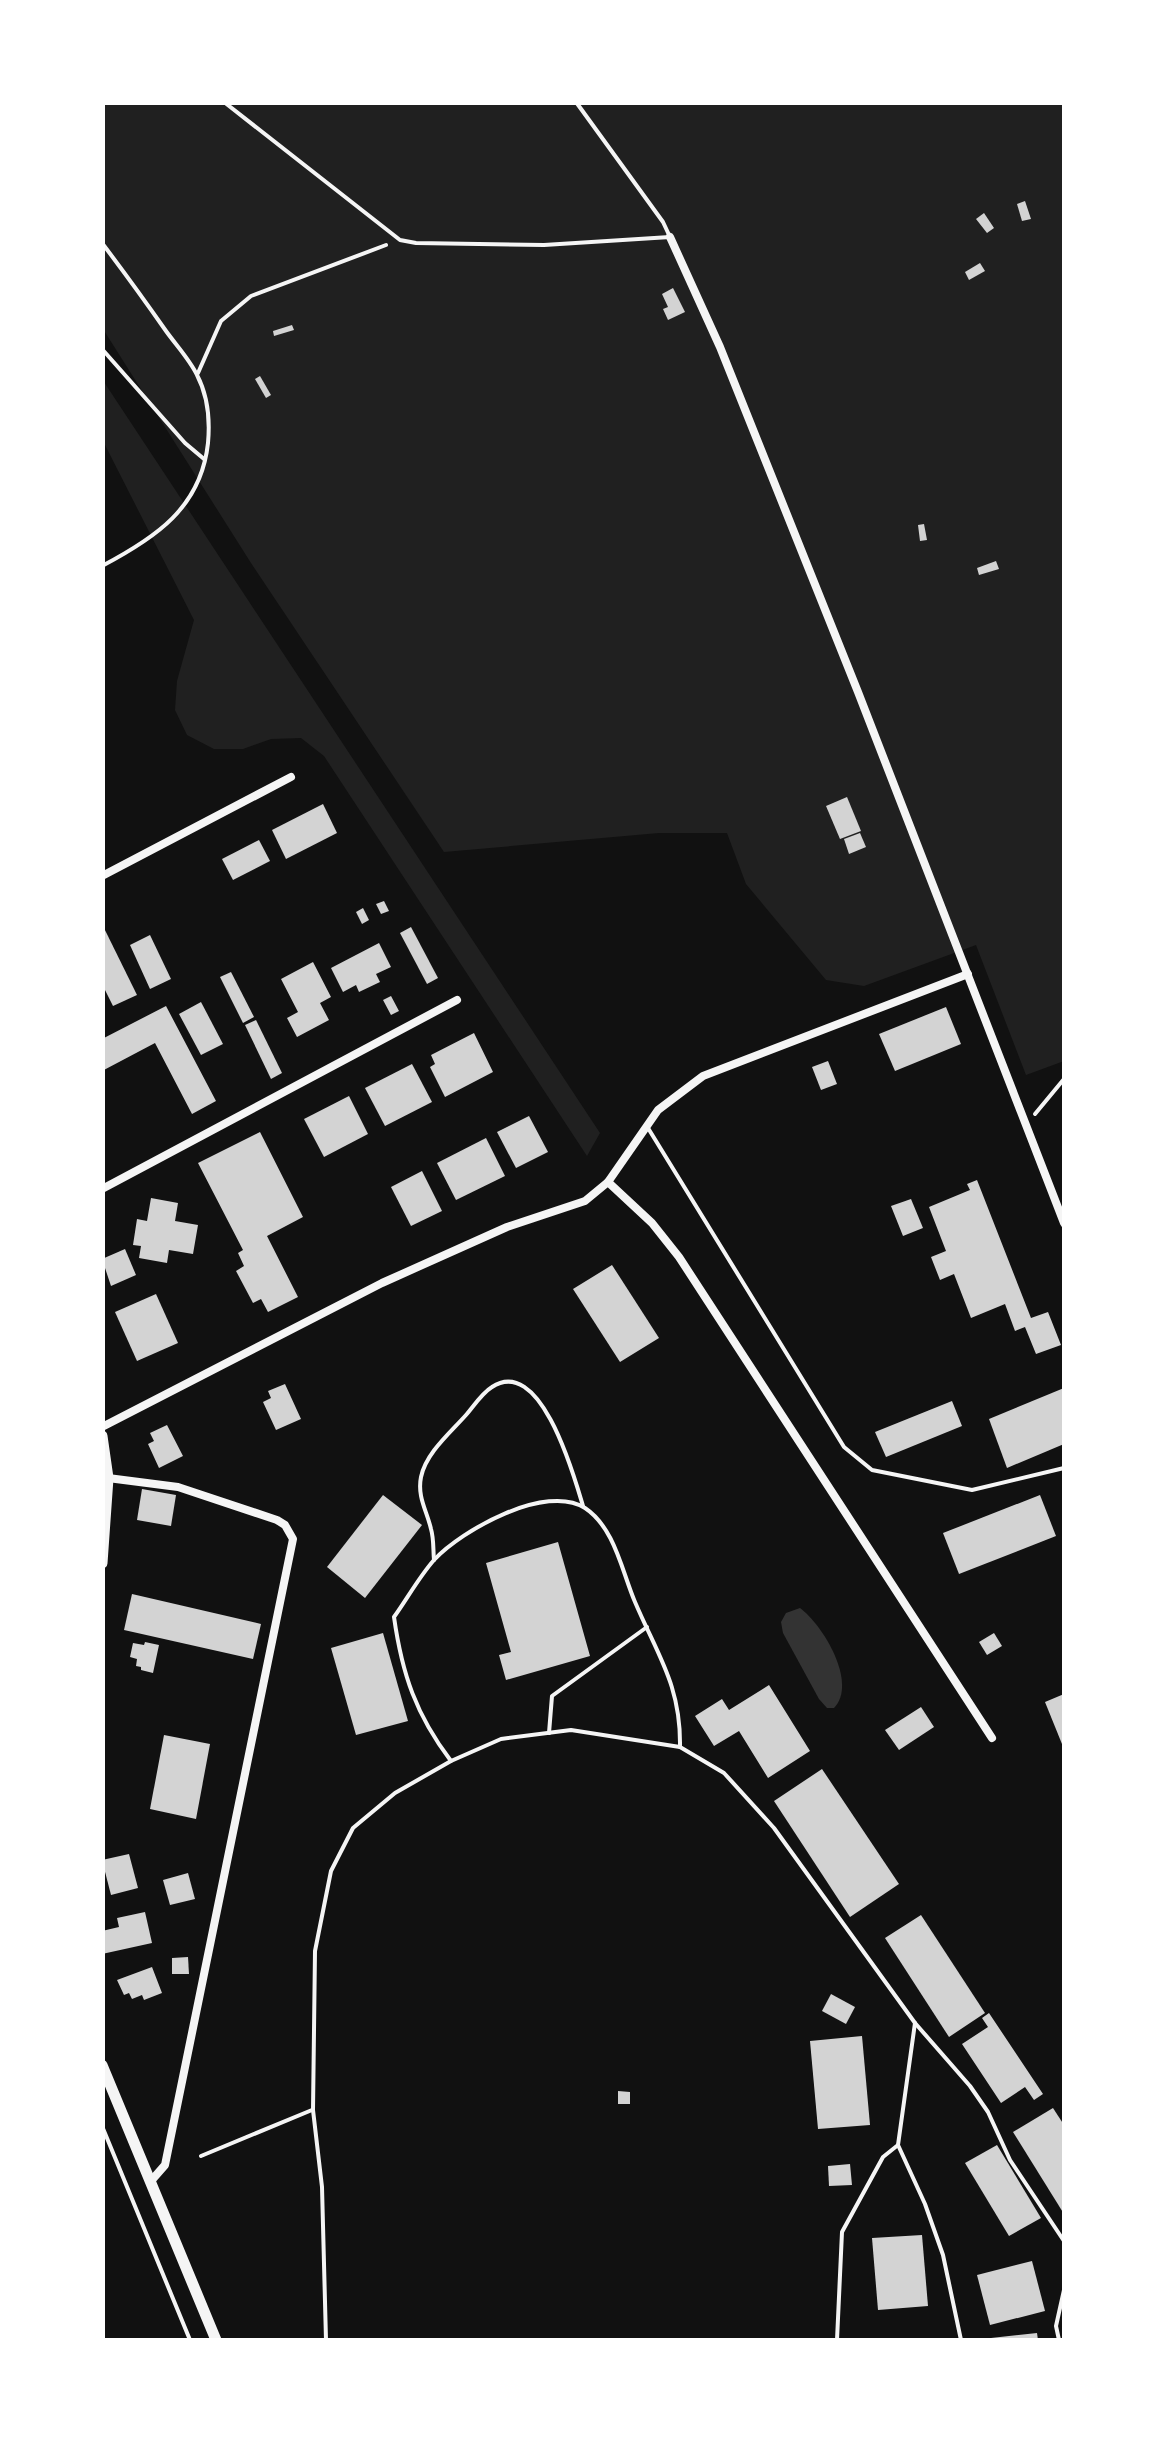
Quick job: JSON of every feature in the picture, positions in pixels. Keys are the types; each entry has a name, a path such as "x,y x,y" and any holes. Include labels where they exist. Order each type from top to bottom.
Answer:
{"main road":[{"path":"102,1436 108,1478 102,1564"},
{"path":"102,2065 216,2340"}],"street":[{"path":"670,237 734,383 1064,1223"},
{"path":"102,876 291,777"},
{"path":"102,1427 382,1284 508,1227 585,1200 608,1182 646,1124 669,1099 703,1076 968,974"},
{"path":"102,1189 456,1000"},
{"path":"608,1182 652,1224 679,1257 992,1738"},
{"path":"108,1478 204,1494 277,1520 285,1525 292,1539 165,2165 150,2180"}],"lane":[{"path":"224,102 400,240 544,245 670,237 576,102"},
{"path":"646,1124 844,1447 860,1463 872,1470 972,1490 1064,1468"},
{"path":"434,1560 432,1531 420,1497 421,1474 434,1451 492,1386 510,1382 529,1388 544,1406 584,1508 611,1538 671,1677 681,1717 680,1747"},
{"path":"451,1761 417,1710 400,1656 394,1617 434,1560 472,1530 532,1503 562,1500 584,1508"},
{"path":"549,1733 552,1696 647,1628"},
{"path":"326,2340 322,2187 313,2110 314,1951 331,1871 352,1828 394,1793 501,1739 571,1730 680,1747 724,1773 774,1828 915,2023 970,2086 988,2112 1010,2160 1064,2241"},
{"path":"915,2023 898,2145 926,2204 943,2255 960,2340"},
{"path":"201,2156 313,2110"},
{"path":"837,2340 842,2232 883,2157 898,2145"},
{"path":"1059,2340 1056,2326 1064,2290"}],"path":[{"path":"197,374 221,322 251,296 400,240"},
{"path":"102,242 197,374 208,408 206,460 194,493 160,532 102,566"},
{"path":"102,349 185,444 206,460"},
{"path":"1024,1120 1034,1115 1064,1079"},
{"path":"102,2126 190,2340"}],"shaded area":[{"path":"102,103 1064,103 1064,1061 1026,1075 976,945 864,986 826,980 746,884 727,833 659,833 444,852 251,563 103,329"},
{"path":"102,379 600,1133 587,1156 324,756 301,738 271,739 243,749 214,749 187,735 175,710 177,681 194,620 103,441"},
{"path":"800,1608 818,1627 835,1655 842,1684 834,1708 827,1708 819,1699 783,1633 781,1622 786,1613"}],"building":[{"path":"1025,201 1031,219 1022,221 1017,204"},
{"path":"984,213 994,228 987,233 976,219"},
{"path":"980,263 985,271 969,280 965,272"},
{"path":"673,288 685,312 668,320 662,294"},
{"path":"292,325 294,330 274,336 273,331"},
{"path":"260,376 271,395 266,398 255,379"},
{"path":"924,524 927,540 920,541 918,525"},
{"path":"996,561 999,569 979,575 977,568"},
{"path":"847,797 861,831 840,839 826,806"},
{"path":"323,804 337,833 286,859 272,830"},
{"path":"860,833 866,847 849,854 844,839"},
{"path":"259,840 270,861 233,880 222,859"},
{"path":"384,901 389,911 381,914 376,904"},
{"path":"363,908 369,920 362,924 356,912"},
{"path":"102,924 137,995 113,1006 102,984"},
{"path":"411,927 438,978 427,984 400,933"},
{"path":"150,935 171,979 150,989 130,945"},
{"path":"379,943 391,967 376,974 380,982 359,992 356,985 343,992 331,968"},
{"path":"313,962 331,997 320,1003 329,1020 297,1037 287,1018 298,1012 281,979"},
{"path":"231,972 254,1017 243,1023 220,977"},
{"path":"391,996 399,1011 391,1015 383,1000"},
{"path":"201,1002 223,1044 201,1055 179,1014"},
{"path":"166,1006 216,1101 192,1114 155,1043 102,1071 102,1039"},
{"path":"946,1007 961,1044 895,1071 879,1034"},
{"path":"256,1020 282,1073 271,1079 245,1025"},
{"path":"474,1033 493,1072 445,1097 430,1067 435,1064 431,1055"},
{"path":"828,1061 837,1084 821,1090 812,1067"},
{"path":"412,1064 432,1102 385,1126 365,1088"},
{"path":"349,1096 368,1134 324,1157 304,1119"},
{"path":"529,1116 548,1152 516,1168 497,1132"},
{"path":"260,1132 303,1217 267,1236 298,1297 268,1312 261,1299 253,1303 236,1271 244,1266 238,1253 243,1250 198,1163"},
{"path":"486,1138 505,1176 456,1200 437,1163"},
{"path":"422,1171 442,1211 411,1226 391,1187"},
{"path":"977,1180 1031,1318 1048,1312 1061,1345 1036,1354 1025,1327 1015,1331 1005,1304 971,1318 954,1274 940,1280 931,1257 946,1251 929,1207 970,1190 967,1184"},
{"path":"151,1198 178,1203 175,1221 198,1225 193,1254 169,1250 167,1263 139,1258 141,1246 133,1245 137,1219 147,1221"},
{"path":"911,1199 923,1228 903,1236 891,1206"},
{"path":"125,1249 136,1275 111,1286 102,1259"},
{"path":"612,1265 659,1338 620,1362 573,1289"},
{"path":"156,1294 178,1343 137,1361 115,1312"},
{"path":"285,1384 301,1419 276,1430 263,1402 271,1398 268,1391"},
{"path":"1064,1388 1064,1444 1007,1468 989,1419"},
{"path":"952,1401 962,1426 886,1457 875,1432"},
{"path":"167,1425 183,1456 159,1468 148,1444 154,1441 150,1433"},
{"path":"142,1489 176,1495 171,1526 137,1520"},
{"path":"383,1495 422,1525 365,1598 327,1567"},
{"path":"1040,1495 1056,1536 959,1574 943,1533"},
{"path":"558,1542 590,1656 506,1680 499,1655 511,1652 486,1563"},
{"path":"132,1594 261,1624 253,1659 124,1630"},
{"path":"383,1633 408,1721 356,1735 331,1648"},
{"path":"994,1633 1002,1646 987,1655 979,1642"},
{"path":"133,1643 159,1645 153,1673 141,1670 136,1666 137,1659 130,1657"},
{"path":"769,1685 810,1751 768,1778 739,1731 714,1746 695,1716 722,1699 729,1710"},
{"path":"1064,1694 1064,1749 1045,1702"},
{"path":"921,1707 934,1727 899,1750 885,1730"},
{"path":"164,1735 210,1744 196,1819 150,1809"},
{"path":"822,1769 899,1884 850,1917 774,1801"},
{"path":"129,1854 138,1888 111,1895 102,1860"},
{"path":"188,1873 195,1899 170,1905 163,1880"},
{"path":"145,1912 152,1943 102,1954 102,1931 119,1927 117,1918"},
{"path":"921,1915 985,2013 949,2037 885,1938"},
{"path":"188,1957 189,1974 172,1974 172,1958"},
{"path":"152,1967 162,1993 144,2000 142,1995 132,1999 129,1993 124,1995 117,1980"},
{"path":"831,1994 855,2007 846,2024 822,2011"},
{"path":"989,2013 1043,2094 1034,2100 1025,2087 1001,2103 962,2044 988,2027 982,2018"},
{"path":"862,2036 870,2125 818,2129 810,2041"},
{"path":"618,2091 630,2092 630,2104 618,2104"},
{"path":"1053,2108 1064,2125 1064,2214 1013,2132"},
{"path":"997,2145 1041,2218 1009,2236 965,2163"},
{"path":"850,2164 852,2185 829,2186 828,2166"},
{"path":"922,2235 928,2306 878,2310 872,2238"},
{"path":"1032,2261 1045,2311 990,2325 977,2275"},
{"path":"1037,2333 1038,2340 991,2340 991,2338"}]}
